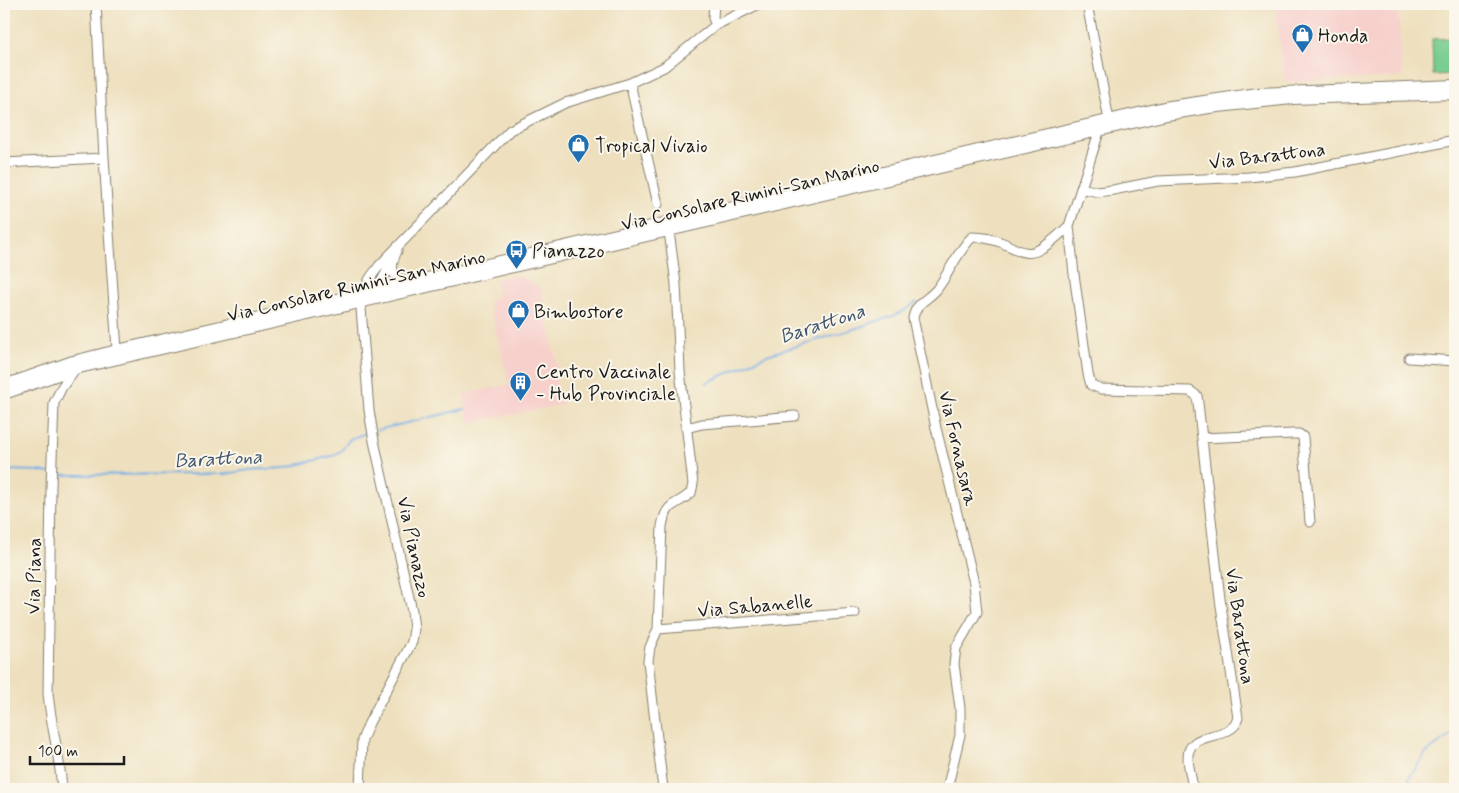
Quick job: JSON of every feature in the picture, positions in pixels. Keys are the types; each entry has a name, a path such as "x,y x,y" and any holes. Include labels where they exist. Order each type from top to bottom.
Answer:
{"main road":[{"name":"Via Consolare Rimini-San Marino","path":"4,394 75,369 364,297 413,282 1182,104 1258,93 1455,85"},
{"name":"Via Consolare Rimini-San Marino","path":"4,385 73,361 117,350 669,231 1167,115 1292,99 1455,94"}],"street":[{"path":"96,4 117,350"},
{"path":"714,4 715,22"},
{"path":"715,22 720,4"},
{"path":"364,297 368,280 510,130 565,103 630,83 664,67 715,22 759,4"},
{"path":"1086,4 1110,120 1099,132"},
{"name":"Via Consolare Rimini-San Marino","path":"630,83 658,204"},
{"name":"Via Barattona","path":"1099,132 1069,226 1080,319 1091,385 1101,389 1190,391 1197,396 1220,599 1238,718 1234,725 1226,731 1201,739 1192,745 1188,756 1193,789"},
{"name":"Via Barattona","path":"1081,188 1098,192 1158,181 1249,177 1295,172 1455,140"},
{"path":"4,163 104,158"},
{"name":"Via Fornasara","path":"947,789 960,735 960,708 954,664 956,648 977,612 974,583 934,419 913,318 914,310 936,290 964,246 972,237 984,237 1029,254 1042,248 1069,226"},
{"path":"663,789 648,661 650,648 658,629 664,512 691,493 693,484 680,371 676,284 669,231"},
{"path":"364,297 380,284 399,246"},
{"path":"392,261 394,273 399,279 413,282"},
{"name":"Via Pianazzo","path":"360,789 362,740 412,642 414,629 412,610 370,419 361,318 364,297"},
{"path":"1409,358 1455,360"},
{"name":"Via Piana","path":"62,789 61,769 49,709 48,693 51,487 54,403 62,386 75,369"},
{"path":"686,428 702,424 795,416"},
{"path":"1202,438 1293,434 1299,434 1303,437 1310,522"},
{"name":"Via Sabanelle","path":"658,629 855,612"}],"shaded area":[{"path":"1275,4 1398,4 1402,77 1285,82"},
{"path":"516,275 526,278 541,289 557,366 555,376 562,405 469,423 463,394 540,379 509,384 488,300 498,297 494,280"}],"green space":[{"path":"1455,38 1455,74 1433,75 1432,39"}],"waterway":[{"name":"Barattona","path":"706,383 767,355 893,316 916,302"},
{"name":"Barattona","path":"377,430 465,409"},
{"name":"Barattona","path":"57,475 225,474 249,470 285,468 332,456 341,451 350,439 369,432"},
{"name":"Barattona","path":"4,470 49,473"},
{"path":"1410,789 1409,778 1426,753 1451,735 1455,735"}],"place":[{"name":"Honda","path":"1302,54"},
{"name":"Tropical Vivaio","path":"579,164"},
{"name":"Pianazzo","path":"516,269"},
{"name":"Bimbostore","path":"518,330"},
{"name":"Centro Vaccinale - Hub Provinciale","path":"520,401"}]}
